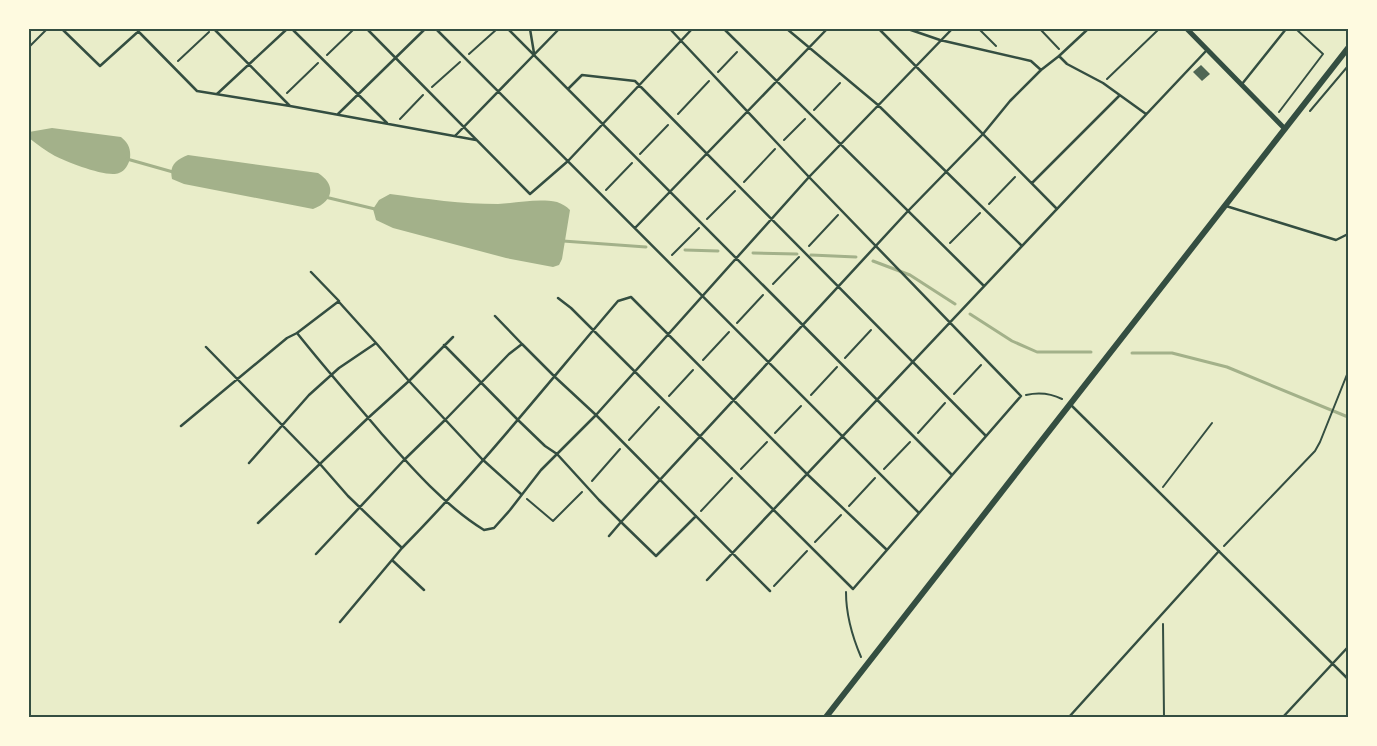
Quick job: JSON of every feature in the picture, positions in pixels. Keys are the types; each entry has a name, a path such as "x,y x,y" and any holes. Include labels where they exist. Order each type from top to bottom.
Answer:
{"street":[{"path":"1187,29 1284,129"},
{"path":"826,717 1348,49"}],"lane":[{"path":"62,29 100,66 138,30 197,91 338,114 477,140"},
{"path":"213,29 290,106"},
{"path":"217,94 287,29"},
{"path":"292,29 388,124"},
{"path":"367,29 530,194 568,161 692,29"},
{"path":"338,114 425,29"},
{"path":"436,29 919,513"},
{"path":"508,29 952,475"},
{"path":"530,29 534,55"},
{"path":"454,136 560,29"},
{"path":"558,298 571,308 853,589 1021,396 809,178 670,29"},
{"path":"724,29 984,286"},
{"path":"787,29 878,105 1022,246"},
{"path":"634,228 827,29"},
{"path":"879,29 1057,209"},
{"path":"908,29 940,40 1031,61 1041,70"},
{"path":"297,333 404,460 478,526 484,530 490,530 510,510 537,474 596,415 840,144 952,29"},
{"path":"609,536 908,211 983,134 1010,101 1041,70 1088,29"},
{"path":"1241,85 1286,29"},
{"path":"707,580 1207,50"},
{"path":"1059,56 1067,64 1103,83 1146,114"},
{"path":"568,89 582,75 635,81 986,436"},
{"path":"1032,183 1119,96"},
{"path":"1225,206 1336,240 1348,234"},
{"path":"311,272 445,420 482,459 521,494"},
{"path":"340,622 402,548 518,420 618,301 631,297 807,474 888,550"},
{"path":"181,426 287,338 297,333 338,302"},
{"path":"495,316 770,591"},
{"path":"258,523 409,381 452,337"},
{"path":"249,463 309,395 331,375 376,343"},
{"path":"316,554 404,460 509,354 522,344"},
{"path":"444,345 545,446 558,454 621,522 656,556 696,516"},
{"path":"206,348 320,464 359,507 402,548"},
{"path":"1070,404 1348,680"},
{"path":"1069,717 1219,551"},
{"path":"392,560 424,590"},
{"path":"1283,717 1348,647"}],"path":[{"path":"29,47 47,29"},
{"path":"172,66 213,29"},
{"path":"394,125 428,90 497,29"},
{"path":"979,29 1004,55"},
{"path":"1040,29 1062,53"},
{"path":"1103,83 1159,29"},
{"path":"1274,118 1323,54 1296,29"},
{"path":"667,261 845,78"},
{"path":"521,494 553,521 841,211"},
{"path":"696,516 876,325"},
{"path":"1219,551 1315,451 1348,372"},
{"path":"1021,396 1038,392 1055,396 1070,404"},
{"path":"1159,491 1212,423"},
{"path":"846,582 846,607 854,640 866,666"},
{"path":"1163,614 1164,717"}],"shaded area":[{"path":"52,128 121,137 129,149 130,158 128,165 119,173 113,174 97,171 55,156 29,138 29,132"},
{"path":"188,155 318,173 328,183 330,193 325,202 313,209 184,184 172,179 171,174 174,164"},
{"path":"390,194 471,203 498,204 542,200 557,202 570,210 562,259 559,265 553,267 506,258 393,228 376,220 373,209 379,200"}],"building":[{"path":"1201,65 1210,74 1202,81 1193,72"}],"waterway":[{"path":"127,159 173,172"},
{"path":"325,197 375,209"},
{"path":"563,241 646,247"},
{"path":"685,250 718,251"},
{"path":"753,253 797,254"},
{"path":"811,255 856,257"},
{"path":"873,261 910,275 955,304"},
{"path":"970,314 1012,341 1037,352 1091,352"},
{"path":"1132,353 1172,353 1227,367 1348,417"}]}
